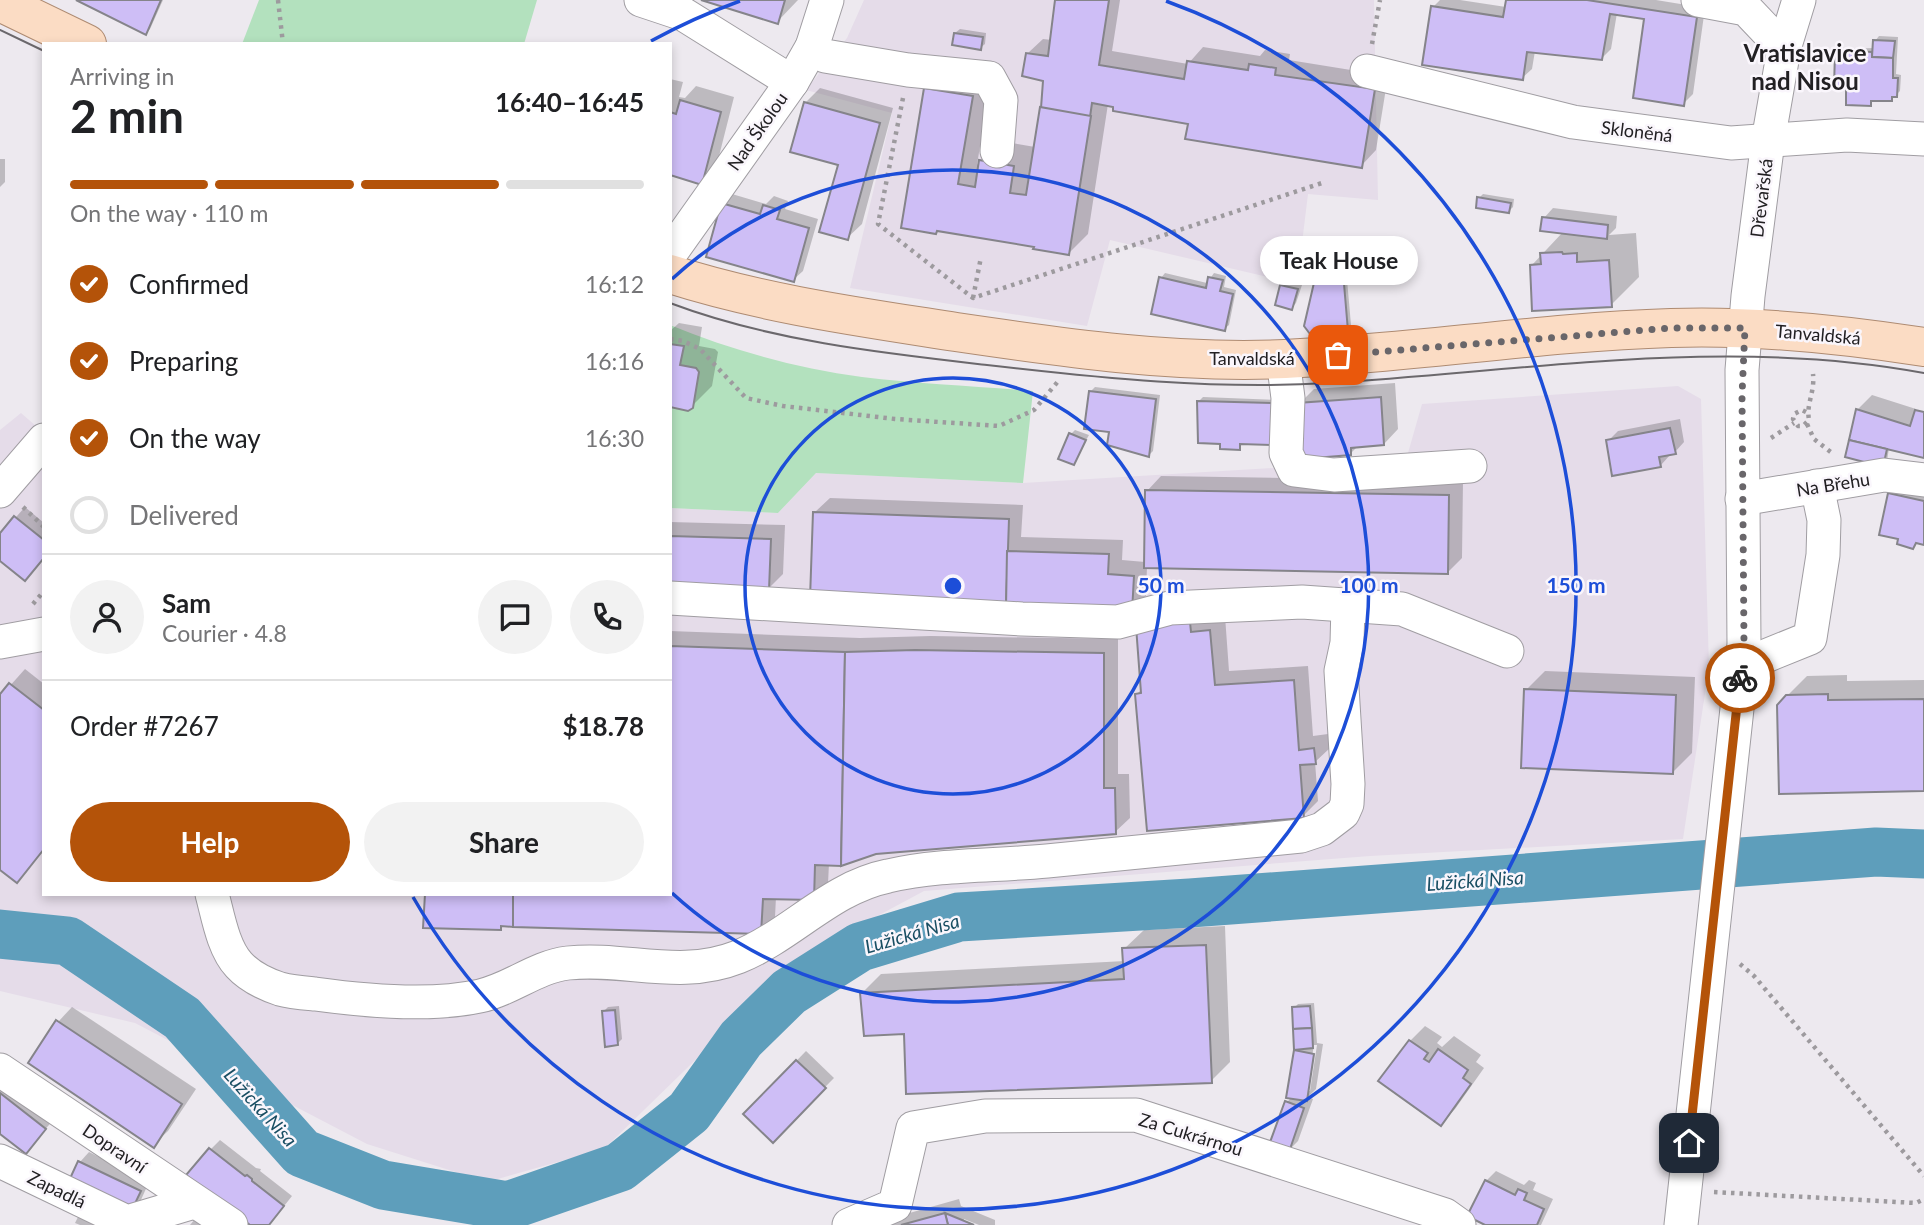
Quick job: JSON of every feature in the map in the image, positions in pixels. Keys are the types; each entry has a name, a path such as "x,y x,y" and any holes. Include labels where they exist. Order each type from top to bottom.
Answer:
{"main road":[{"path":"0,2 83,42"},
{"name":"Tanvaldská","path":"672,275 723,291 815,310 1067,348 1180,359 1283,359 1671,328 1804,331 1924,347"}],"street":[{"path":"641,0 683,14 792,82"},
{"name":"Nad Školou","path":"672,251 792,82 811,47 827,0"},
{"path":"1698,0 1746,9 1784,49"},
{"path":"1768,141 1784,49 1798,0"},
{"path":"811,47 825,56 908,70 989,78 1001,100 997,150"},
{"name":"Skloněná","path":"1367,71 1573,122 1731,143 1768,141"},
{"name":"Dřevařská","path":"1681,1225 1744,644 1742,370 1768,141 1847,135 1924,139"},
{"path":"1283,359 1288,398 1286,453 1294,470 1334,475 1470,466"},
{"path":"0,491 42,442"},
{"name":"Na Břehu","path":"1742,499 1884,475 1924,480"},
{"path":"1741,666 1810,638 1823,555 1824,520 1818,486"},
{"path":"672,598 1022,619 1118,622 1170,608 1303,602 1402,609 1507,651"},
{"path":"213,896 228,946 237,964 255,978 281,989 345,998 446,1000 481,996 508,987 544,968 566,964 591,962 689,969 738,957 838,894 863,882 889,875 938,868 1045,861 1301,836 1322,829 1343,813 1347,804 1341,671 1347,643 1348,605"},
{"path":"0,642 42,635"},
{"name":"Dopravní","path":"0,1070 231,1225"},
{"name":"Za Cukrárnou","path":"849,1225 895,1205 913,1128 985,1116 1109,1115 1136,1115 1149,1119 1445,1215 1459,1225"},
{"name":"Zapadlá","path":"0,1161 127,1222 194,1202"}],"path":[{"path":"278,0 283,42"},
{"path":"1367,71 1380,0"},
{"path":"908,70 878,223 973,298"},
{"path":"973,298 1325,182"},
{"path":"971,307 981,257"},
{"path":"672,339 700,349 746,398 783,406 895,419 999,426 1034,410 1064,373 1067,348"},
{"path":"1813,374 1814,385 1806,412 1809,420 1807,424 1814,439 1840,457"},
{"path":"1794,423 1797,411 1806,412"},
{"path":"1794,423 1798,426 1807,424"},
{"path":"1765,430 1764,442 1794,423"},
{"path":"1737,961 1754,976 1924,1176"},
{"path":"1706,1192 1916,1203 1924,1199"}],"shaded area":[{"path":"864,0 1374,0 1378,200 1308,194 1297,284 1110,240 1087,326 850,288 892,113 806,90 847,38"},
{"path":"1678,386 1701,399 1709,667 1683,839 1370,856 924,891 801,957 604,1149 487,1182 367,1144 135,1023 0,991 0,430 21,413 42,431 42,896 672,896 672,508 778,513 816,473 1023,483 1406,460 1422,404"}],"green space":[{"path":"259,0 537,0 525,42 243,42"},
{"path":"672,326 764,357 813,369 862,377 1033,391 1023,483 816,473 778,513 672,508"}],"building":[{"path":"76,0 161,0 146,35"},
{"path":"701,0 785,0 778,24"},
{"path":"1055,0 1109,0 1099,65 1184,79 1187,61 1248,70 1249,64 1276,68 1275,75 1375,89 1362,168 1185,139 1188,124 1113,111 1113,107 1092,103 1090,117 1041,108 1043,81 1022,76 1026,53 1048,56"},
{"path":"1506,0 1587,0 1697,17 1684,106 1633,98 1644,19 1610,14 1602,60 1527,52 1523,80 1422,65 1431,6 1503,17"},
{"path":"954,33 983,37 981,50 952,45"},
{"path":"1873,40 1895,41 1893,58 1872,57"},
{"path":"1872,52 1872,57 1893,58 1893,78 1898,78 1897,97 1892,97 1892,101 1871,101 1871,106 1846,105 1846,88 1834,87 1835,53"},
{"path":"924,88 973,96 958,184 975,187 979,160 1014,166 1010,193 1026,195 1040,107 1091,116 1069,255 937,231 936,234 901,228"},
{"path":"680,100 721,112 702,185 672,176 672,113 676,114"},
{"path":"804,102 880,123 848,240 819,232 838,165 790,152"},
{"path":"1477,197 1511,203 1509,213 1476,208"},
{"path":"721,203 760,214 763,205 780,210 777,219 809,228 794,282 706,257"},
{"path":"1542,217 1608,225 1607,239 1540,231"},
{"path":"1540,253 1577,253 1577,262 1609,260 1612,307 1532,311 1530,265 1541,264"},
{"path":"1343,272 1348,331 1310,334 1304,326 1316,274"},
{"path":"1159,277 1206,288 1208,277 1223,280 1220,291 1233,294 1225,331 1151,314"},
{"path":"1280,285 1298,289 1292,310 1275,305"},
{"path":"672,344 684,346 680,365 696,368 699,372 693,408 688,411 672,407"},
{"path":"1089,391 1156,399 1149,457 1107,445 1109,432 1084,429"},
{"path":"1381,397 1384,445 1351,448 1351,455 1302,459 1297,403"},
{"path":"1197,401 1272,403 1271,445 1240,444 1240,450 1220,449 1220,444 1198,443"},
{"path":"1856,409 1910,426 1915,410 1924,412 1924,458 1849,440"},
{"path":"1670,428 1676,454 1659,457 1661,467 1612,476 1606,440"},
{"path":"1069,433 1086,440 1074,465 1058,459"},
{"path":"1849,440 1887,449 1883,467 1845,457"},
{"path":"1145,490 1449,495 1448,574 1144,568"},
{"path":"1888,493 1924,501 1924,545 1916,543 1913,549 1897,544 1898,539 1879,535"},
{"path":"813,512 1009,519 1006,607 810,599"},
{"path":"14,516 42,538 42,560 25,581 0,561 0,533"},
{"path":"672,536 771,539 769,590 672,587"},
{"path":"1007,551 1109,554 1108,574 1134,576 1132,612 1006,607"},
{"path":"1190,622 1191,632 1210,630 1215,685 1294,680 1299,750 1314,748 1316,764 1300,765 1304,818 1147,831 1135,694 1141,693 1136,626"},
{"path":"672,646 845,652 841,866 815,865 814,900 763,899 761,934 513,927 513,896 672,896"},
{"path":"915,650 1104,653 1104,788 1115,788 1116,834 876,854 841,866 845,652"},
{"path":"9,683 42,708 42,852 17,883 0,870 0,694"},
{"path":"1524,689 1676,695 1673,774 1521,768"},
{"path":"1828,694 1828,700 1924,699 1924,791 1779,794 1777,705 1786,695"},
{"path":"425,896 513,896 513,927 501,926 501,930 423,928"},
{"path":"1206,945 1212,1083 906,1094 904,1034 864,1036 860,993 1124,979 1122,948"},
{"path":"1310,1006 1312,1028 1293,1029 1292,1007"},
{"path":"615,1010 618,1045 605,1047 602,1011"},
{"path":"56,1020 182,1104 154,1148 28,1063"},
{"path":"1312,1028 1313,1048 1294,1050 1293,1029"},
{"path":"1409,1040 1428,1053 1424,1059 1429,1062 1438,1049 1468,1070 1463,1078 1471,1084 1441,1126 1378,1081"},
{"path":"1294,1050 1314,1054 1307,1101 1286,1098"},
{"path":"796,1060 826,1088 773,1143 743,1114"},
{"path":"0,1093 46,1129 26,1154 0,1134"},
{"path":"1285,1101 1304,1108 1289,1152 1269,1145"},
{"path":"209,1148 284,1206 269,1225 250,1225 186,1175"},
{"path":"78,1161 141,1191 130,1214 67,1185"},
{"path":"1485,1180 1515,1195 1518,1189 1527,1193 1524,1200 1544,1209 1537,1225 1485,1225 1467,1216"},
{"path":"945,1213 974,1225 948,1225"},
{"path":"945,1213 948,1225 901,1225"}],"waterway":[{"name":"Lužická Nisa","path":"0,934 68,941 182,1018 302,1153 383,1185 508,1206 620,1167 689,1112 741,1039 789,992 860,947 959,917 1190,903 1876,852 1924,854"}],"tram line":[{"path":"0,30 42,50"},
{"path":"672,304 747,327 827,344 947,360 1158,382 1286,385 1701,357 1775,357 1850,362 1924,373"}],"way so far":[{"path":"1338,355 1671,328 1745,328 1742,370 1744,644 1740,678"}],"place":[{"name":"Teak House","path":"1338,355"}],"district":[{"name":"Vratislavice nad Nisou","path":"1805,66"}],"route":[{"path":"1689,1143 1740,678"}]}
